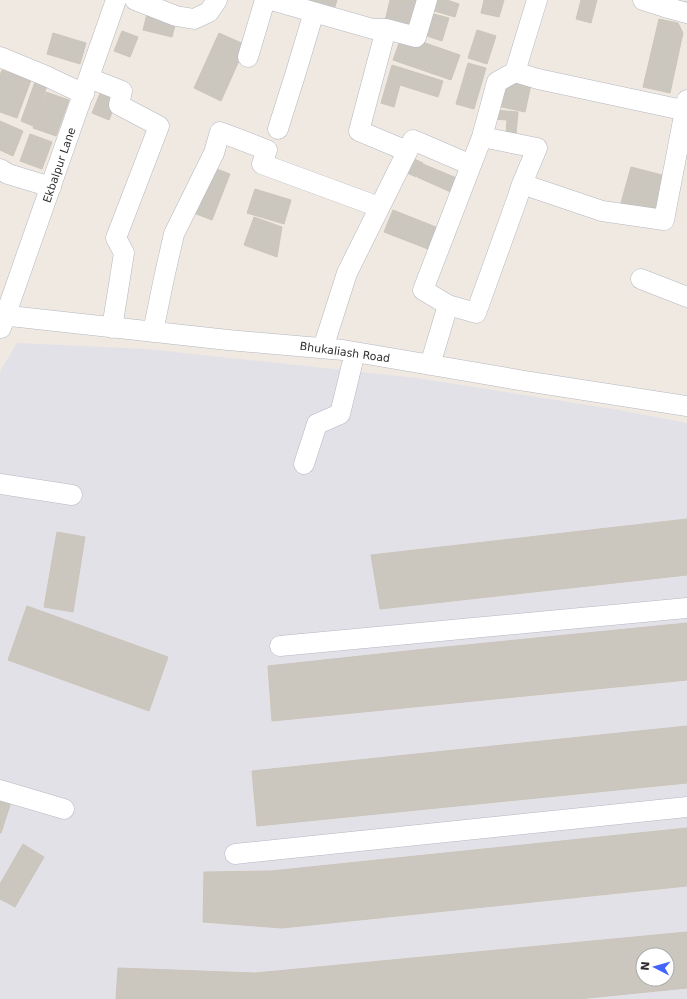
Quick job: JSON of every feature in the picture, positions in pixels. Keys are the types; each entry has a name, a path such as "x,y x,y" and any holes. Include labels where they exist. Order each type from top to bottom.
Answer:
{"street":[{"name":"Ekbalpur Lane","path":"2,320 51,187 116,0"},
{"path":"135,0 176,16 194,19 208,12 217,0"},
{"path":"248,56 265,0"},
{"path":"271,0 373,29 386,29 416,37 427,0"},
{"path":"482,137 537,148 522,184 476,313 448,306 422,290 482,137 497,82 515,72 537,0"},
{"path":"643,0 687,13"},
{"path":"278,129 314,12"},
{"path":"386,29 359,131 407,151"},
{"path":"0,57 46,76 86,86 122,91 119,105 159,126 116,238 124,253 112,328"},
{"path":"515,72 538,79 686,107 664,220 602,212 522,184"},
{"path":"153,332 174,234 214,153 220,132 267,150 262,164 379,207"},
{"path":"323,348 347,273 412,140 471,165"},
{"path":"0,169 8,174 51,187"},
{"path":"641,279 687,297"},
{"path":"430,365 448,306"},
{"name":"Bhukaliash Road","path":"2,320 112,328 355,352 525,381 687,406"},
{"path":"304,464 317,424 340,414 355,352"},
{"path":"0,484 72,495"},
{"path":"280,646 687,608"},
{"path":"0,790 64,809"},
{"path":"235,854 687,807"}],"shaded area":[{"path":"17,343 147,349 417,378 619,410 687,423 687,999 0,999 0,373"}],"building":[{"path":"307,0 337,0 333,13"},
{"path":"390,0 424,0 418,28 385,21"},
{"path":"434,0 447,0 459,4 455,17 431,10"},
{"path":"484,0 504,0 499,17 481,13"},
{"path":"581,0 597,0 591,23 576,19"},
{"path":"148,10 177,18 172,37 143,30"},
{"path":"430,13 449,18 442,41 424,35"},
{"path":"659,19 678,23 683,33 670,93 643,87"},
{"path":"477,30 496,36 487,64 468,58"},
{"path":"122,31 138,37 130,57 114,51"},
{"path":"53,33 86,43 80,64 47,54"},
{"path":"219,33 246,45 221,101 194,88"},
{"path":"402,35 460,55 451,80 393,60"},
{"path":"468,63 486,68 474,109 456,104"},
{"path":"392,65 443,81 438,97 400,85 394,107 381,103"},
{"path":"2,70 31,80 17,118 0,112 0,75"},
{"path":"36,79 48,83 33,126 21,121"},
{"path":"532,80 525,112 497,106 501,82"},
{"path":"101,91 118,98 109,120 92,113"},
{"path":"46,92 69,100 56,136 33,128"},
{"path":"495,110 518,112 516,134 506,133 507,120 494,119"},
{"path":"0,121 23,131 13,156 0,150"},
{"path":"30,134 52,142 42,169 20,161"},
{"path":"412,158 423,163 416,177 405,172"},
{"path":"423,164 459,179 453,193 417,177"},
{"path":"209,166 230,174 212,220 191,212"},
{"path":"631,167 670,177 659,217 619,210"},
{"path":"255,189 291,200 284,224 247,213"},
{"path":"393,210 441,229 433,251 384,232"},
{"path":"254,217 282,227 277,257 244,245"},
{"path":"687,519 687,575 380,609 371,555"},
{"path":"57,532 85,537 73,612 44,607"},
{"path":"27,606 168,657 149,711 8,660"},
{"path":"687,623 687,680 272,721 268,666"},
{"path":"687,726 687,783 257,826 252,771"},
{"path":"0,798 11,802 1,833 0,833"},
{"path":"687,828 687,886 282,928 203,922 204,872 271,871"},
{"path":"23,844 44,857 15,907 0,899 0,884"},
{"path":"687,932 687,988 578,999 116,999 118,968 255,973"}]}
